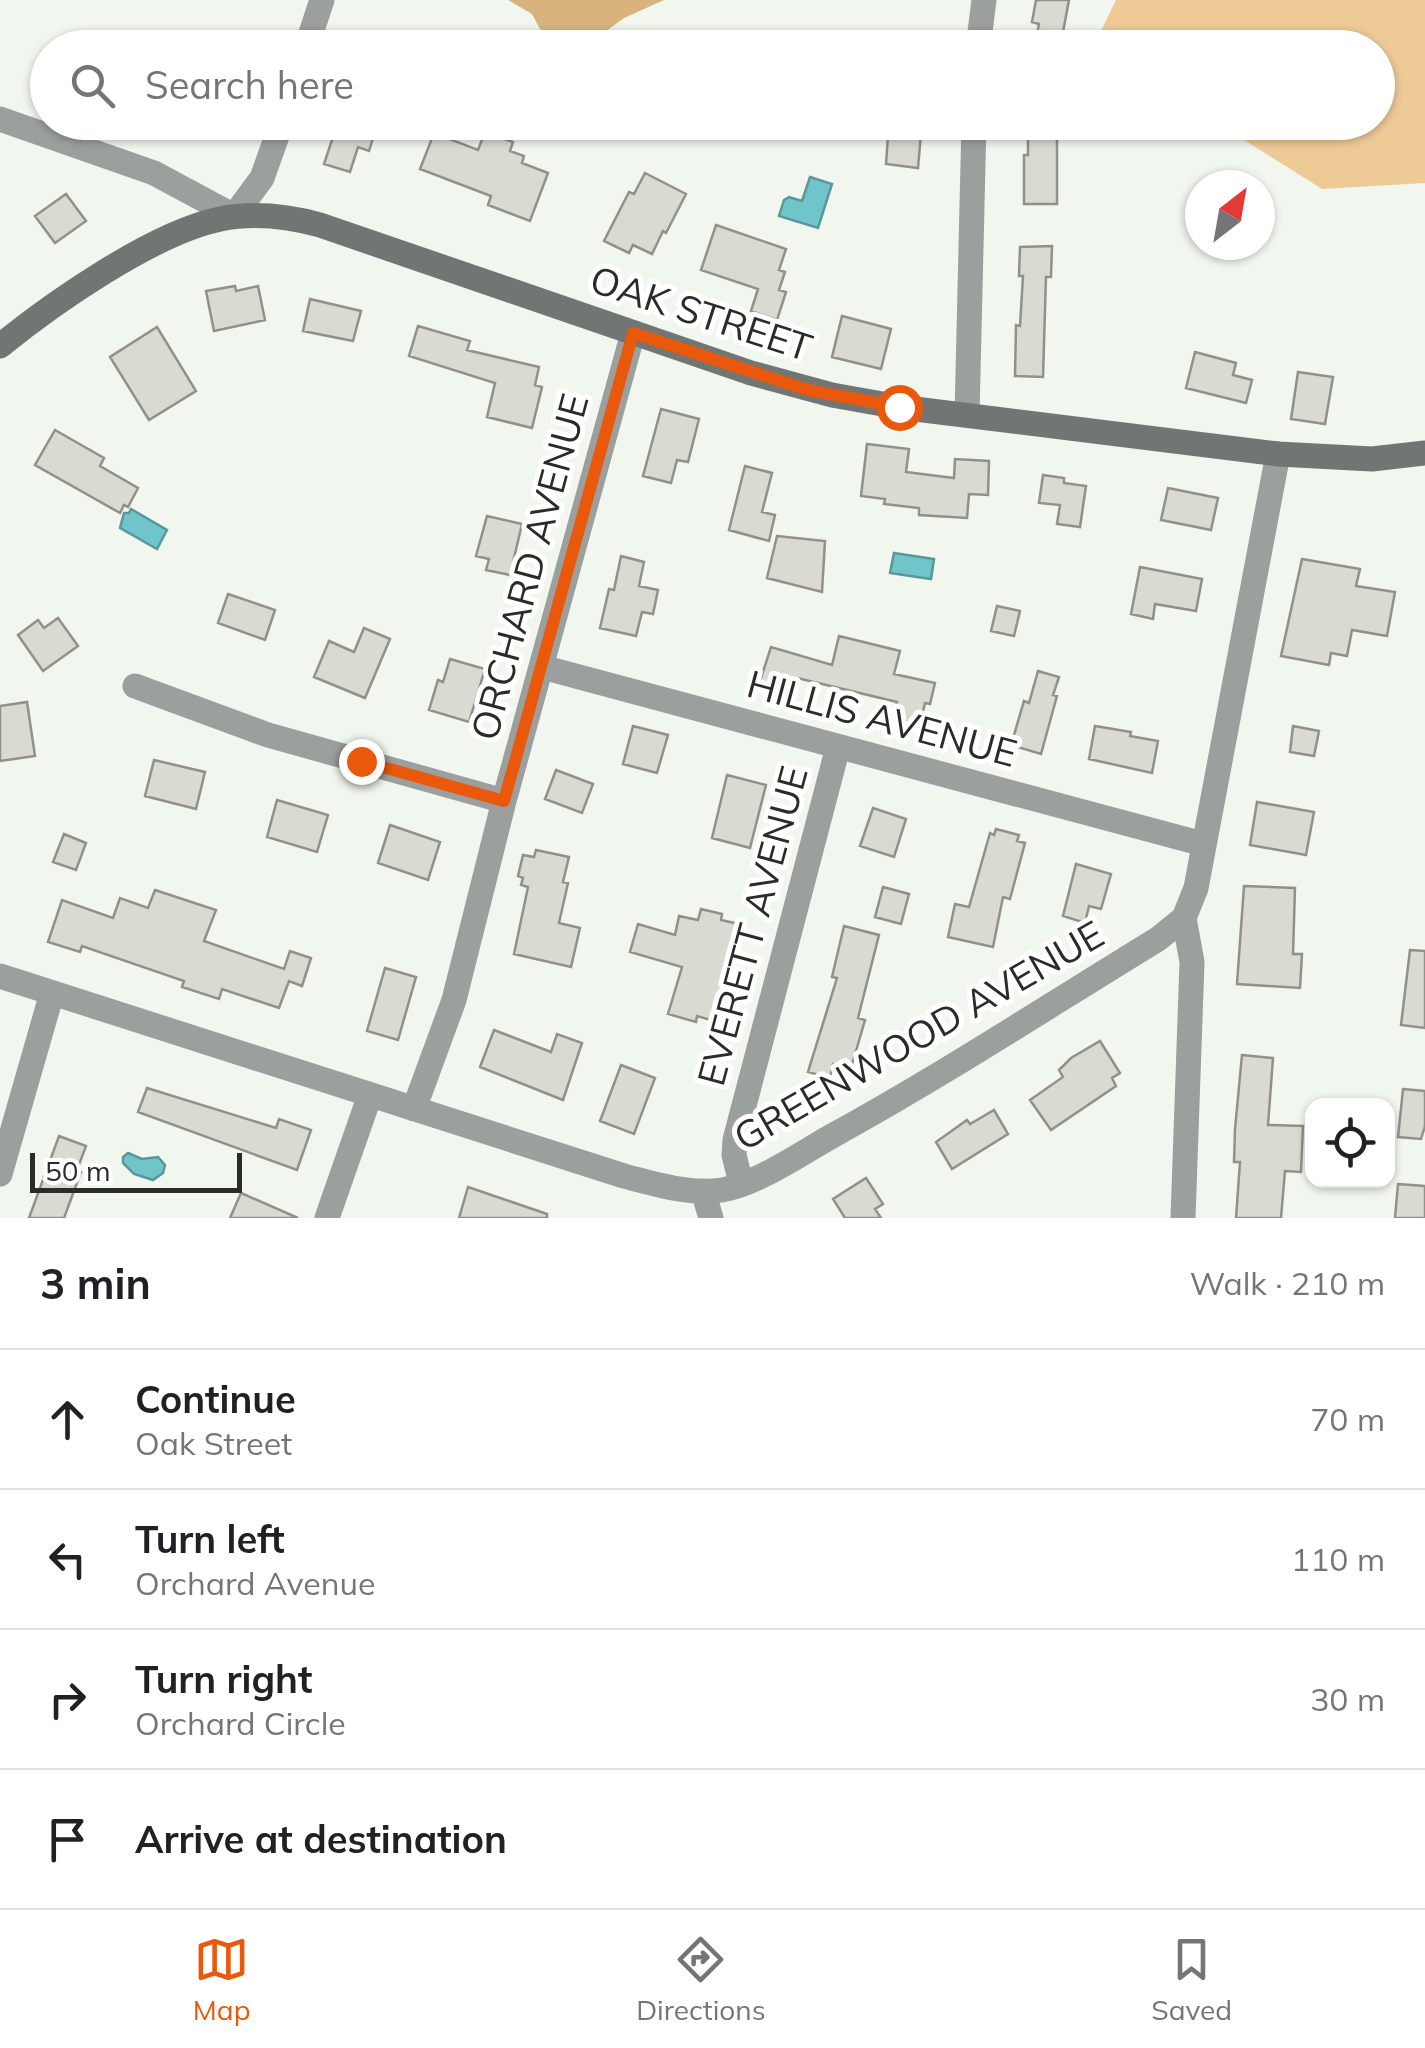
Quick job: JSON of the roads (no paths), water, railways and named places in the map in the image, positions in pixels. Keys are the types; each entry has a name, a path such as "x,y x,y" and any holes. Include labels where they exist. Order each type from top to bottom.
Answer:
{"street":[{"path":"312,30 322,0"},
{"path":"980,30 984,0"},
{"path":"0,118 30,129"},
{"path":"61,140 160,176 234,216 262,178 276,140"},
{"path":"967,415 974,140"},
{"name":"OAK STREET","path":"0,346 69,294 161,242 202,224 234,216 274,215 320,224 808,390 878,404 1278,454 1358,460 1425,453"},
{"name":"ORCHARD AVENUE","path":"414,1109 454,1000 504,801 633,333"},
{"path":"1183,1218 1192,962 1184,918 1194,896 1278,454"},
{"name":"HILLIS AVENUE","path":"542,667 1202,844"},
{"path":"136,686 268,734 504,801"},
{"name":"EVERETT AVENUE","path":"741,1184 734,1155 735,1140 838,747"},
{"name":"GREENWOOD AVENUE","path":"0,976 624,1176 703,1191 724,1190 851,1126 1171,931 1184,918"},
{"path":"0,1174 52,993"},
{"path":"328,1218 370,1095"},
{"path":"703,1191 710,1218"}],"water":[{"path":"810,177 832,184 818,228 779,216 784,200 789,197 802,201"},
{"path":"131,509 167,530 157,549 120,528 124,513"},
{"path":"894,553 934,559 931,579 890,573"},
{"path":"128,1153 142,1159 158,1157 165,1165 163,1173 153,1180 134,1174 123,1163"}]}
